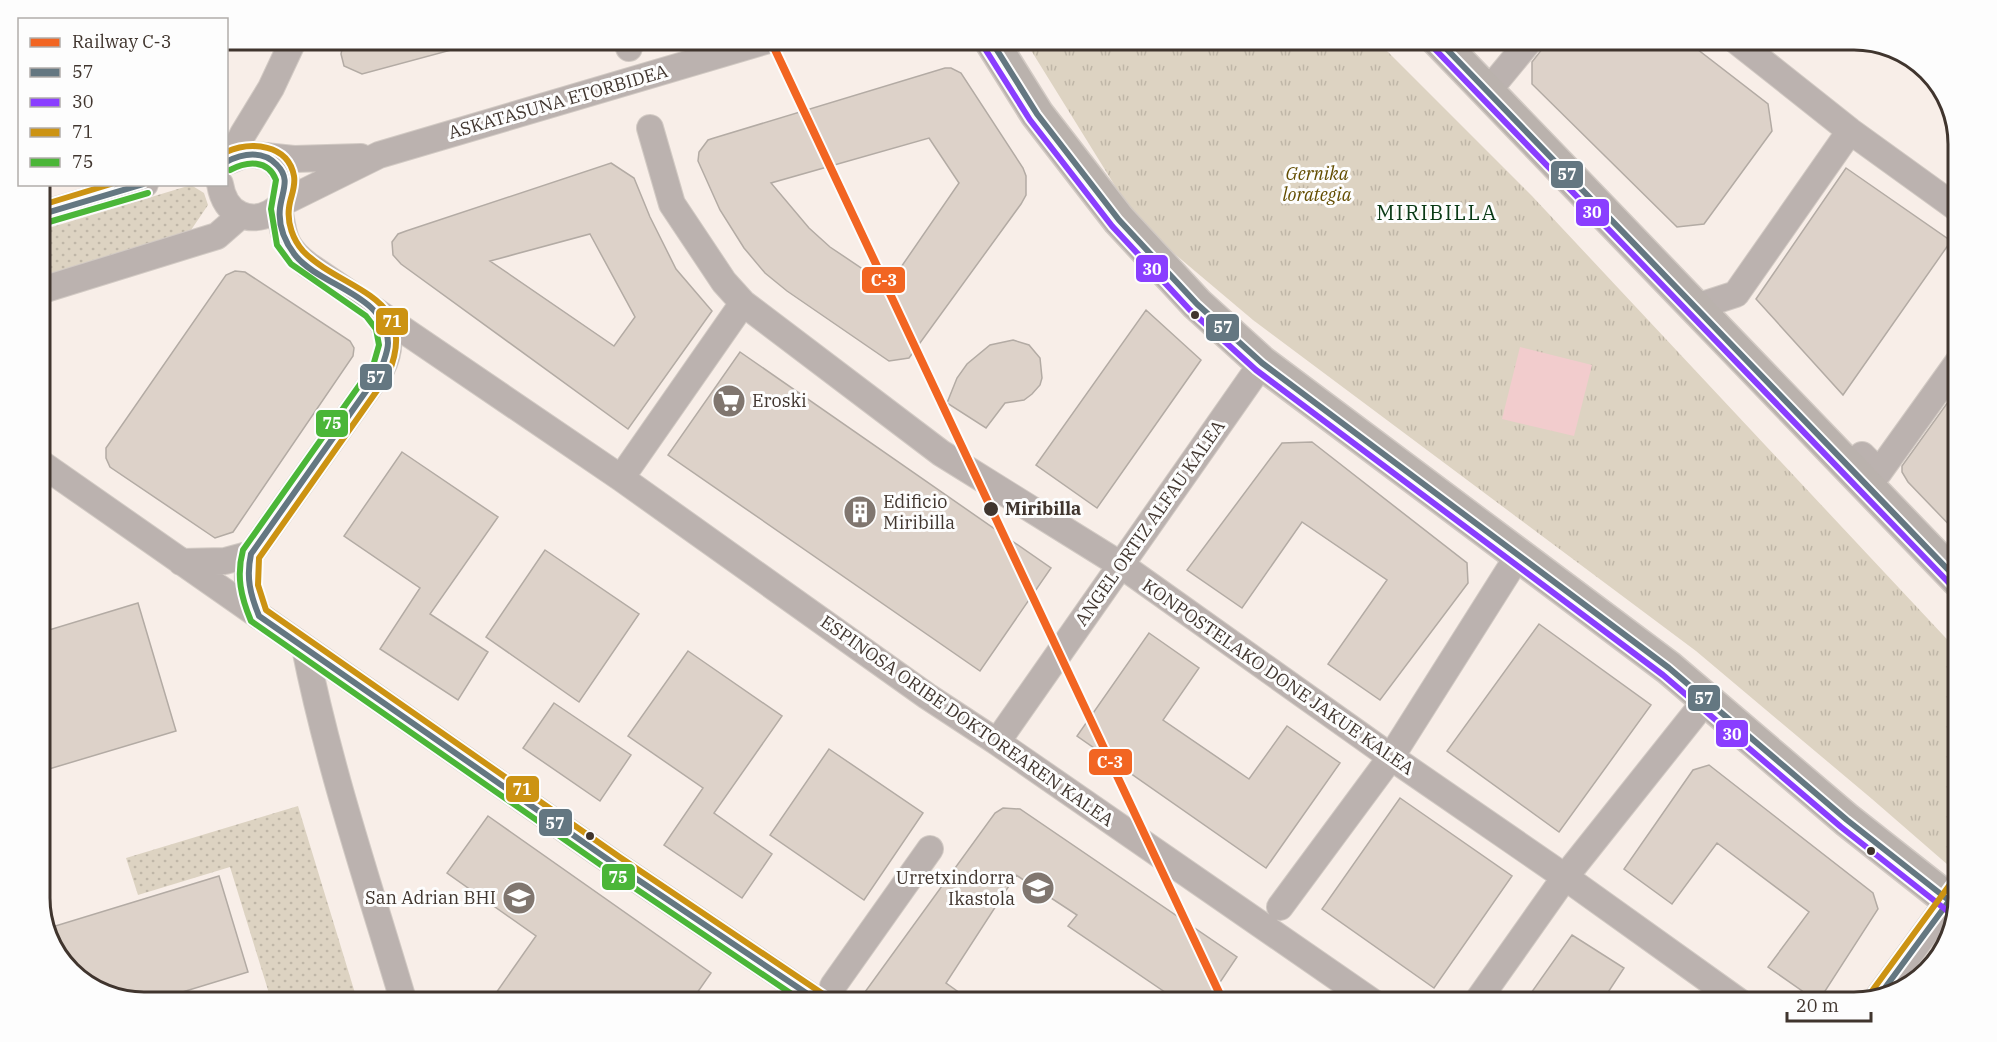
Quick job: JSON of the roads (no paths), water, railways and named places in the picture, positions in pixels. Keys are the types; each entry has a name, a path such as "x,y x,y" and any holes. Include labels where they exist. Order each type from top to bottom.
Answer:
{"main road":[{"path":"997,50 1037,114 1119,220 1197,304 1262,363 1668,668 1847,820 1948,894"},
{"path":"1448,50 1948,569"}],"street":[{"path":"228,161 271,87 289,50"},
{"name":"ASKATASUNA ETORBIDEA","path":"241,215 262,218 272,214 281,205 380,155 735,50"},
{"path":"1488,91 1522,50"},
{"path":"1748,50 1850,132 1947,201"},
{"path":"265,156 271,87"},
{"name":"KONPOSTELAKO DONE JAKUE KALEA","path":"650,128 672,204 724,282 742,303 941,453 1121,565 1726,992"},
{"path":"1696,307 1736,294 1850,132"},
{"name":"ASKATASUNA ETORBIDEA","path":"228,161 246,154 326,160 380,155"},
{"name":"ESPINOSA ORIBE DOKTOREAREN KALEA","path":"265,156 278,164 286,180 281,205 285,240 297,256 621,478 927,696 1358,992"},
{"path":"50,212 137,186"},
{"path":"50,288 217,236 241,215 229,207 221,186"},
{"path":"621,478 742,303"},
{"path":"260,616 248,587 248,565 251,554 381,370 388,356 388,342 386,327 374,310"},
{"path":"381,370 398,354 412,351 440,356"},
{"name":"ANGEL ORTIZ ALFAU KALEA","path":"997,742 1262,363"},
{"path":"1849,468 1862,455 1880,472 1947,377"},
{"path":"50,470 616,865 814,992"},
{"path":"181,562 225,561 251,554"},
{"path":"1280,907 1390,757 1518,556"},
{"path":"305,648 334,766 401,992"},
{"path":"1484,992 1565,877 1707,700"},
{"path":"827,992 930,849"},
{"path":"1887,986 1947,907"}],"rail line":[{"name":"C-3","path":"775,50 1219,992"}],"place":[{"name":"Eroski","path":"729,401"},
{"name":"Miribilla","path":"991,509"},
{"name":"Edificio Miribilla","path":"860,512"},
{"name":"Urretxindorra Ikastola","path":"1038,888"},
{"name":"San Adrian BHI","path":"519,898"}],"district":[{"name":"MIRIBILLA","path":"1437,213"}],"park label":[{"name":"Gernika lorategia","path":"1317,184"}]}
